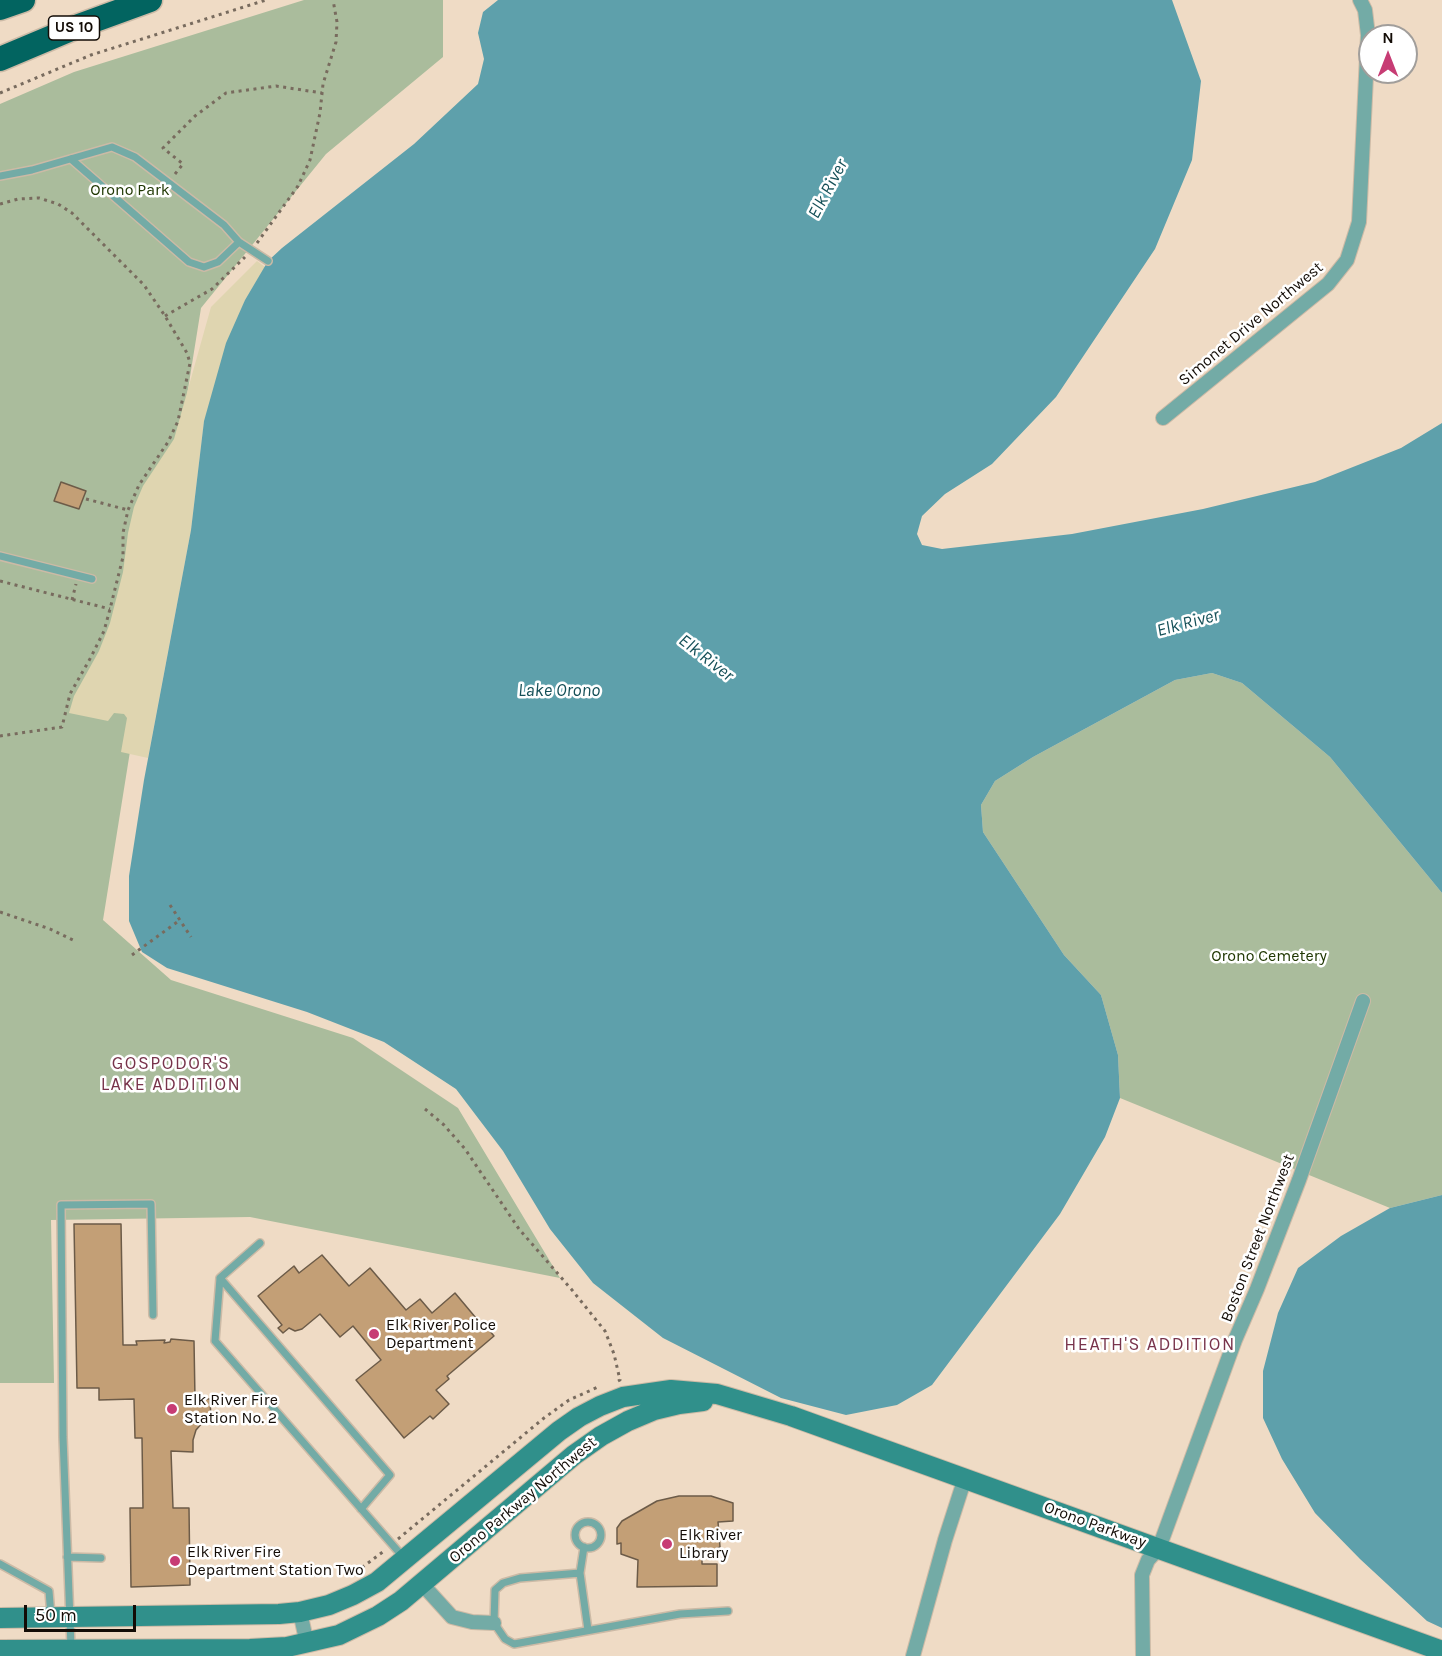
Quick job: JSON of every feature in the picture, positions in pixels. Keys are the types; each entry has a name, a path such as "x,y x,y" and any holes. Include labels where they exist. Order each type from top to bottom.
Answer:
{"highway":[{"path":"0,8 23,0"},
{"name":"US 10","path":"0,59 76,27 150,0"}],"street":[{"name":"Simonet Drive Northwest","path":"1163,418 1328,284 1347,260 1359,222 1367,57 1367,23 1365,10 1360,0"},
{"name":"Boston Street Northwest","path":"1143,1656 1142,1575 1148,1560 1158,1548 1235,1340 1299,1180 1363,1001"},
{"name":"Orono Parkway Northwest","path":"0,1618 300,1612 329,1605 377,1582 559,1431 600,1406 623,1397 671,1390 717,1394 747,1402"},
{"name":"Orono Parkway Northwest","path":"0,1650 250,1648 307,1644 339,1635 378,1616 422,1584 574,1455 601,1436 628,1421 679,1404 704,1401 747,1402"},
{"name":"Orono Parkway","path":"747,1402 965,1478 1442,1651"},
{"path":"913,1656 945,1540 965,1478"},
{"path":"422,1584 452,1617 472,1622 494,1623"},
{"path":"300,1612 307,1644"}],"lane":[{"path":"0,176 32,170 112,147 135,157 224,225 239,242 268,261"},
{"path":"72,159 189,262 204,267 218,262 239,242"},
{"path":"0,556 92,579"},
{"path":"60,1618 68,1557 63,1437 61,1205 151,1204 153,1315"},
{"path":"260,1243 220,1278 215,1341 406,1560"},
{"path":"220,1278 390,1475 361,1509"},
{"path":"584,1547 579,1573 588,1630"},
{"path":"68,1557 101,1558"},
{"path":"0,1564 49,1591 71,1650"},
{"path":"579,1573 520,1578 503,1582 495,1590 494,1623 505,1639 514,1644 680,1614 728,1611"}],"path":[{"path":"0,93 91,55 266,0"},
{"path":"253,248 298,186 310,160 322,93 336,42 337,22 333,0"},
{"path":"183,164 163,148 195,116 226,93 276,86 322,93"},
{"path":"0,204 39,198 58,204 72,213 94,238 144,285 187,353 190,363 178,421 168,442 139,485 128,510 123,533 123,557 104,631 70,694 62,727 0,736"},
{"path":"165,316 212,289 248,254"},
{"path":"86,499 128,510"},
{"path":"0,581 110,609"},
{"path":"170,905 191,937"},
{"path":"0,912 50,929 75,941"},
{"path":"132,955 180,920"},
{"path":"425,1109 444,1125 465,1149 519,1229 605,1331 614,1354 620,1380 610,1383"},
{"path":"350,1576 367,1565 544,1418 569,1400 600,1386"}],"green space":[{"name":"Orono Park","path":"304,0 443,0 443,57 326,154 201,308 103,920 171,980 353,1038 458,1108 560,1278 250,1217 51,1220 54,1383 0,1383 0,104 74,72"},
{"name":"Orono Cemetery","path":"1212,673 1242,683 1330,757 1442,893 1442,1195 1390,1208 1120,1098 1118,1055 1101,995 1064,955 983,832 981,805 995,781 1033,757 1175,680"}],"sand":[{"path":"257,261 265,267 245,300 204,421 191,530 148,758 121,752 127,718 124,714 114,713 108,721 69,713 74,696 99,651 110,623 123,572 134,507 143,486 174,439 211,307"}],"water":[{"name":"Lake Orono","path":"498,0 1172,0 1201,81 1192,160 1155,249 1056,397 992,464 945,494 922,516 917,534 922,545 942,549 1072,534 1203,509 1315,482 1401,448 1442,423 1442,893 1330,757 1242,683 1212,673 1175,680 1033,757 995,781 981,805 983,832 1064,955 1101,995 1118,1055 1120,1098 1105,1137 1060,1214 932,1385 897,1405 846,1415 781,1398 663,1338 593,1283 550,1229 503,1151 456,1089 384,1042 307,1012 167,968 142,952 129,921 129,876 144,780 191,530 204,421 226,343 245,300 268,261 414,144 478,84 484,59 478,33 483,12"},
{"path":"1442,1195 1442,1628 1427,1621 1360,1559 1315,1513 1282,1459 1263,1418 1263,1371 1278,1313 1298,1268 1341,1236 1390,1208"}],"building":[{"path":"61,482 86,491 79,509 54,501"},
{"name":"Elk River Fire Station No. 2","path":"74,1224 121,1224 123,1345 137,1345 136,1341 165,1340 164,1343 170,1342 171,1339 194,1341 195,1399 210,1399 211,1419 203,1422 196,1430 193,1452 171,1451 173,1508 189,1508 190,1585 131,1587 130,1508 143,1508 142,1438 135,1438 134,1399 99,1400 99,1388 77,1388"},
{"path":"322,1255 349,1286 370,1268 406,1310 420,1299 432,1313 455,1293 494,1336 447,1376 449,1379 436,1390 449,1404 433,1419 430,1416 404,1438 356,1380 381,1360 353,1326 340,1337 320,1314 302,1329 295,1331 289,1328 283,1333 278,1328 282,1325 258,1296 294,1266 299,1273"},
{"name":"Elk River Library","path":"679,1496 711,1496 733,1503 733,1521 718,1522 720,1547 702,1557 702,1564 717,1564 717,1586 637,1587 638,1560 621,1554 621,1543 617,1544 617,1528 622,1521 657,1501"}],"place":[{"name":"Elk River Police Department","path":"374,1334"},
{"name":"Elk River Fire Station No. 2","path":"172,1409"},
{"name":"Elk River Library","path":"667,1544"},
{"name":"Elk River Fire Department Station Two","path":"175,1561"}],"district":[{"name":"GOSPODOR'S LAKE ADDITION","path":"171,1074"},
{"name":"HEATH'S ADDITION","path":"1150,1345"}],"water label":[{"name":"Elk River","path":"828,189"},
{"name":"Elk River","path":"1188,623"},
{"name":"Elk River","path":"706,658"}]}
